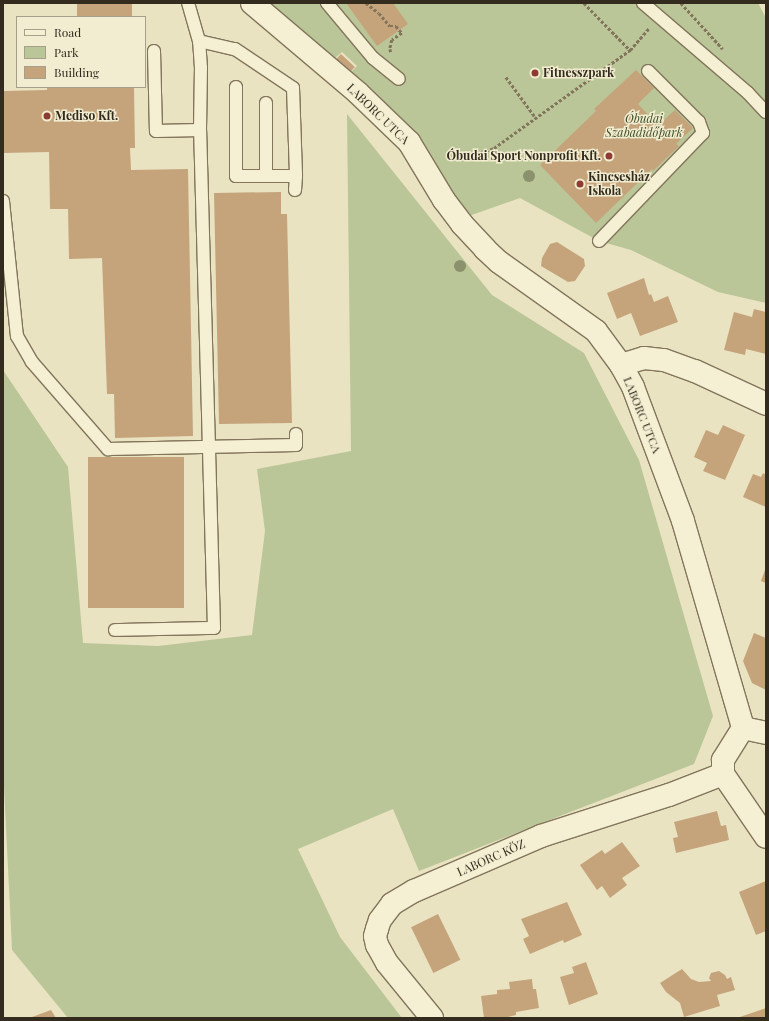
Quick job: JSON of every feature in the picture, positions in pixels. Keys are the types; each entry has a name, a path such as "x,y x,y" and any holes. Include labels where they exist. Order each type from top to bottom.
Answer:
{"street":[{"name":"LABORC UTCA","path":"252,3 358,93 409,142 444,200 462,224 485,249 500,262 596,331 621,365 633,387 684,521 743,728"},
{"path":"621,365 644,358 664,360 696,371 766,404"},
{"path":"766,733 743,728 729,748 724,760 723,774 766,837"},
{"name":"LABORC KÖZ","path":"432,1018 387,963 376,946 375,936 377,929 383,916 392,904 414,891 541,836 683,790 723,774"}],"lane":[{"path":"116,630 214,628 200,130 201,68 199,41 188,3"},
{"path":"327,3 373,58 399,79"},
{"path":"643,3 748,92 766,112"},
{"path":"199,41 235,49 293,88 296,176 295,190"},
{"path":"154,51 156,131 200,130"},
{"path":"599,241 703,133 699,122 648,70"},
{"path":"236,87 236,176 296,176"},
{"path":"266,103 266,176"},
{"path":"3,200 17,336 32,362 108,449 296,445 296,434"}],"path":[{"path":"366,3 379,13 390,26 396,26 402,33 392,40"},
{"path":"584,3 630,50"},
{"path":"476,154 494,148 630,50 659,18"},
{"path":"506,77 536,118"}],"green space":[{"name":"Óbudai Szabadidőpark","path":"267,3 758,3 766,18 766,303 718,292 631,250 599,241 520,198 466,217 349,74 357,66 342,52 333,60"},
{"path":"347,114 492,295 584,353 639,460 713,716 694,764 419,871 393,809 298,849 340,937 402,1018 68,1018 12,950 3,766 3,370 68,467 83,643 158,646 252,635 265,531 257,469 351,451"}],"building":[{"path":"77,3 132,3 132,16 77,16"},
{"path":"346,3 393,3 408,24 377,46"},
{"path":"341,54 355,67 349,73 336,60"},
{"name":"Óbudai Sport Nonprofit Kft.","path":"636,70 654,88 638,104 658,125 675,110 693,128 676,144 679,146 653,171 652,169 596,223 540,165 596,111 594,109"},
{"path":"47,88 134,88 135,148 130,148 131,170 188,169 193,436 115,438 114,394 107,394 102,258 69,259 68,209 50,209 49,152 3,153 3,91 47,90"},
{"path":"281,192 281,214 287,214 292,423 219,424 214,193"},
{"path":"557,242 584,259 585,266 575,281 568,282 541,266 542,258 550,244"},
{"path":"644,278 649,295 651,294 654,302 668,296 678,322 640,336 631,313 617,319 607,293"},
{"path":"754,309 766,312 766,354 746,349 745,355 724,350 734,312 752,317"},
{"path":"723,425 745,435 725,480 703,471 707,463 694,457 706,430 718,435"},
{"path":"88,457 184,457 184,608 88,608"},
{"path":"763,473 766,475 766,507 743,497 753,474 761,477"},
{"path":"766,567 766,583 761,581"},
{"path":"754,633 766,638 766,690 752,683 743,661"},
{"path":"717,811 721,826 726,825 729,840 676,853 673,838 678,837 674,822"},
{"path":"622,842 640,866 622,878 627,885 610,898 602,886 597,890 580,865 602,850 605,854"},
{"path":"766,881 766,931 756,935 739,892"},
{"path":"567,902 582,935 564,943 563,940 530,954 523,939 529,936 521,919"},
{"path":"438,914 460,960 433,973 411,927"},
{"path":"586,962 598,994 569,1005 560,977 574,973 572,967"},
{"path":"682,969 691,979 699,982 711,981 709,978 711,973 719,971 725,975 727,979 731,977 735,990 717,995 720,1006 684,1017 680,1003 666,992 660,983"},
{"path":"532,979 533,989 536,989 539,1008 516,1012 516,1015 504,1018 484,1018 481,996 497,994 497,990 510,989 509,982"},
{"path":"766,1008 766,1018 737,1018"},
{"path":"51,1010 56,1018 32,1017"}],"place":[{"name":"Fitnesszpark","path":"535,73"},
{"name":"Mediso Kft.","path":"47,116"},
{"name":"Óbudai Sport Nonprofit Kft.","path":"609,156"},
{"name":"Kincsesház Iskola","path":"580,184"}]}
